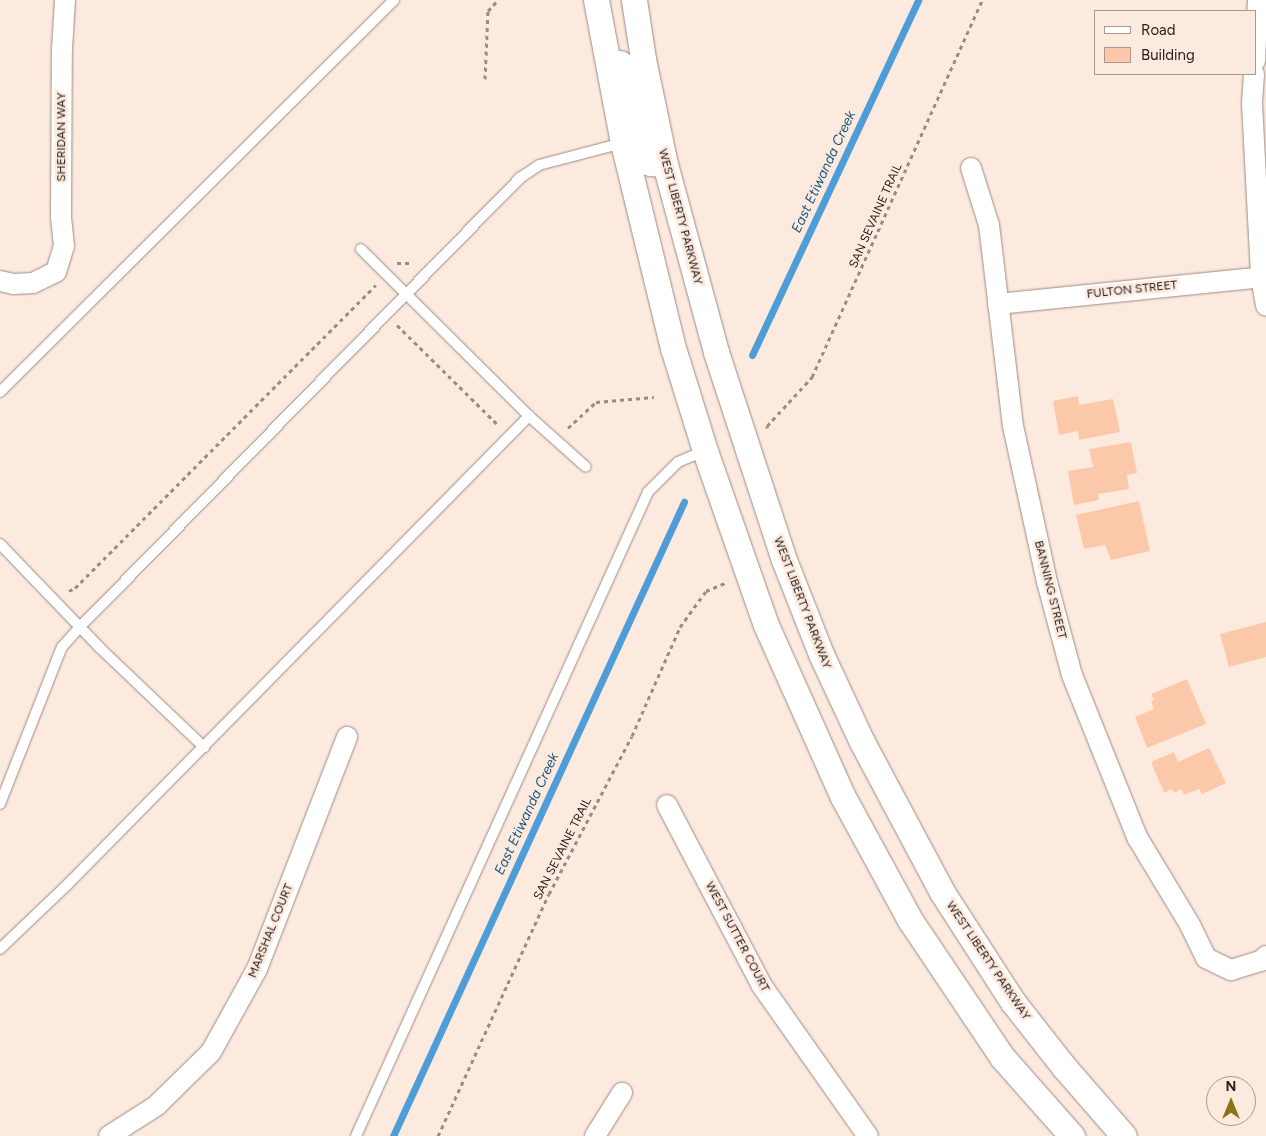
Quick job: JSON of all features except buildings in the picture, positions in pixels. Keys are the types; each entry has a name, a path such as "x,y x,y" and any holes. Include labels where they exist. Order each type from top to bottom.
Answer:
{"street":[{"name":"SHERIDAN WAY","path":"0,281 14,284 33,283 56,272 64,246 61,216 62,49 65,0"},
{"path":"596,0 623,143 673,348 705,451 766,625 815,737 874,856 910,920 1002,1058 1072,1136"},
{"name":"WEST LIBERTY PARKWAY","path":"634,0 643,59 665,164 716,352 784,560 821,654 862,742 942,892 1013,1002 1064,1067 1124,1136"},
{"path":"1256,41 1258,0"},
{"path":"604,47 625,67 644,156 650,163 665,164"},
{"path":"1254,75 1252,103 1266,306"},
{"name":"BANNING STREET","path":"971,168 989,225 1014,426 1047,582 1072,675 1137,837 1190,925 1206,958 1231,970 1261,961 1266,956"},
{"name":"FULTON STREET","path":"998,304 1263,277"},
{"name":"MARSHAL COURT","path":"109,1136 156,1106 211,1052 257,969 347,737"},
{"name":"WEST SUTTER COURT","path":"667,805 762,986 868,1136"},
{"path":"595,1136 622,1093"}],"lane":[{"path":"0,392 394,0"},
{"path":"0,804 62,647 80,627 520,178 539,165 581,152 623,143"},
{"path":"361,249 529,416 586,467"},
{"path":"0,949 204,747 529,416"},
{"path":"356,1136 648,492 678,462 705,451"},
{"path":"0,544 80,627 204,747"}],"path":[{"path":"485,79 488,11 498,0"},
{"name":"SAN SEVAINE TRAIL","path":"766,426 812,377 982,0"},
{"path":"52,598 75,588 398,262 413,264 420,258"},
{"name":"SAN SEVAINE TRAIL","path":"438,1136 549,894 632,736 680,627 706,591 721,585"}],"waterway":[{"name":"East Etiwanda Creek","path":"752,355 918,0"},
{"name":"East Etiwanda Creek","path":"393,1136 684,502"}]}
